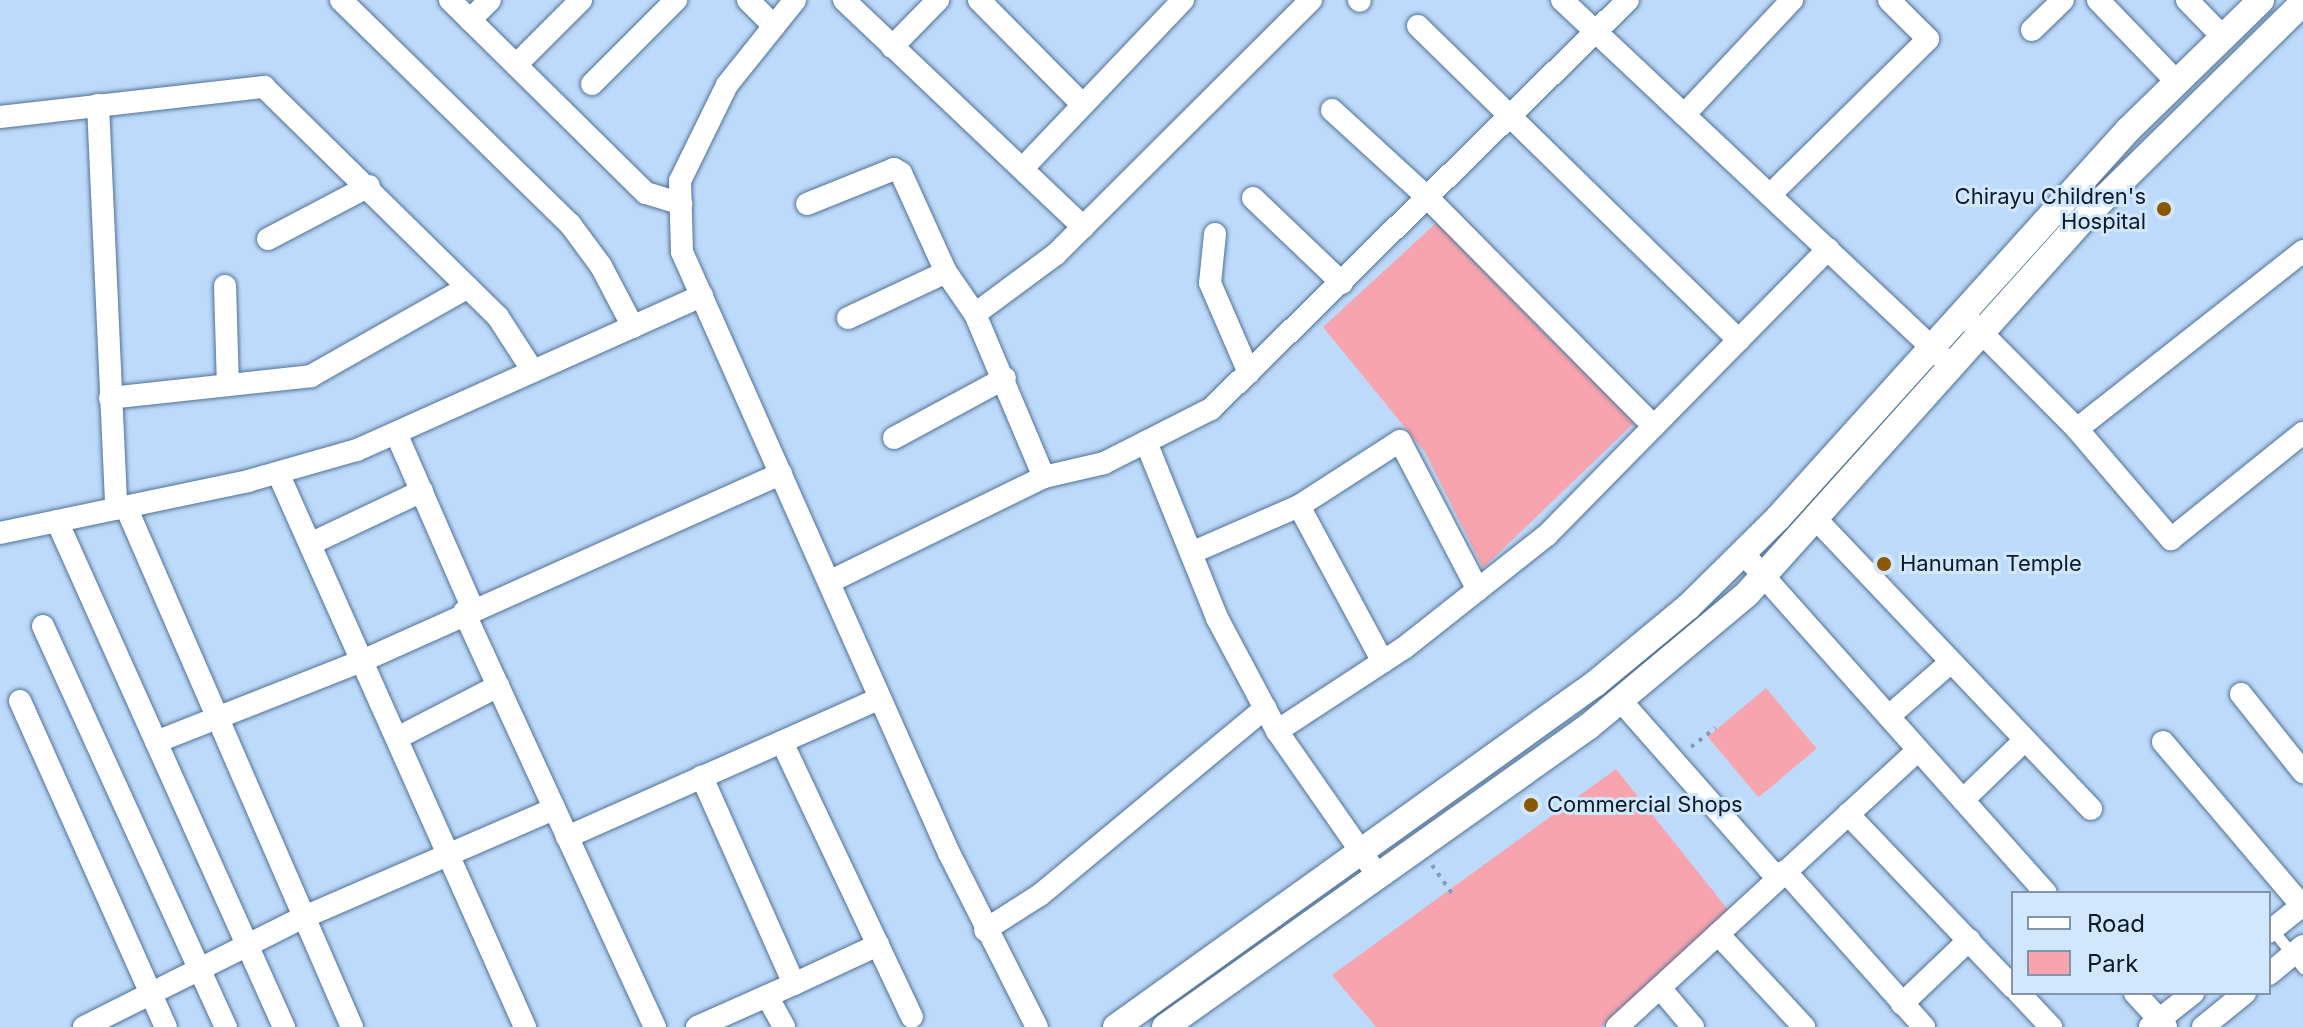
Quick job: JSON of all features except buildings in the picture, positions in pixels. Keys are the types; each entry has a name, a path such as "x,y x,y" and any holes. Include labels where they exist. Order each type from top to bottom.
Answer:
{"street":[{"path":"341,0 570,224 601,266 633,327"},
{"path":"450,0 646,193 681,204"},
{"path":"470,20 490,0"},
{"path":"516,65 581,0"},
{"path":"592,84 676,0"},
{"path":"748,0 774,26"},
{"path":"795,0 727,85 680,181 682,252 985,930 1037,1027"},
{"path":"844,0 1083,227"},
{"path":"892,47 938,0"},
{"path":"979,0 1081,103"},
{"path":"1023,168 1081,103 1183,0"},
{"path":"975,314 1011,292 1083,227 1311,0"},
{"path":"1562,0 1951,366"},
{"path":"829,582 1044,477 1104,463 1211,409 1628,0"},
{"path":"1684,115 1792,0"},
{"path":"1770,195 1928,39 1889,0"},
{"path":"2032,30 2061,0"},
{"path":"2098,0 2177,82"},
{"path":"2187,0 2223,37"},
{"path":"1116,1027 1596,683 1688,607 1743,553 2177,82 2261,0"},
{"path":"1165,1027 1621,701 1763,575 2088,214 2303,3"},
{"path":"1418,26 1739,340"},
{"path":"0,117 264,87 369,186 498,317 533,371"},
{"path":"98,105 110,398 121,508 352,1027"},
{"path":"1332,110 1428,198 1654,426"},
{"path":"807,204 894,169 906,181 946,272 975,314 1005,378 1044,477"},
{"path":"268,239 369,186"},
{"path":"1253,198 1342,283"},
{"path":"1215,234 1210,283 1249,373"},
{"path":"1277,731 1383,662 1547,535 1828,249"},
{"path":"2077,429 2303,251"},
{"path":"848,318 946,272"},
{"path":"225,286 228,385"},
{"path":"110,398 311,376 468,287"},
{"path":"0,533 278,473 396,433 702,296"},
{"path":"1962,313 2077,429 2171,539 2303,433"},
{"path":"894,438 1005,378"},
{"path":"396,433 422,491 498,686 655,1027"},
{"path":"1191,553 1299,506 1400,441 1478,590"},
{"path":"1146,442 1217,618 1277,731 1378,876"},
{"path":"278,473 525,1027"},
{"path":"156,742 362,661 468,610 781,474"},
{"path":"310,544 422,491"},
{"path":"1299,506 1383,662"},
{"path":"1815,518 2091,809"},
{"path":"57,521 284,1027"},
{"path":"1743,553 2044,891"},
{"path":"43,626 226,1027"},
{"path":"1889,716 1951,662"},
{"path":"397,738 498,686"},
{"path":"2241,694 2303,772"},
{"path":"567,837 880,698"},
{"path":"20,701 166,1027"},
{"path":"1621,701 1673,761 1924,1027"},
{"path":"985,930 1040,895 1265,708"},
{"path":"1963,800 2025,740"},
{"path":"782,742 912,1017"},
{"path":"2163,742 2302,905 2271,930"},
{"path":"1617,1027 1918,750"},
{"path":"702,777 794,984"},
{"path":"84,1027 302,918 554,809"},
{"path":"1848,814 2011,985"},
{"path":"1718,934 1804,1027"},
{"path":"1902,1004 1969,940"},
{"path":"697,1027 878,945"},
{"path":"2271,973 2299,956"},
{"path":"1660,988 1693,1027"},
{"path":"2021,995 2051,1027"},
{"path":"2136,995 2158,1025 2191,995"},
{"path":"2203,1027 2243,995"},
{"path":"767,996 784,1027"}],"lane":[{"path":"2271,930 2299,956"}],"path":[{"path":"1673,761 1715,728"},
{"path":"1419,847 1454,897"}],"green space":[{"path":"1436,223 1634,423 1483,568 1425,452 1323,327"},
{"path":"1766,688 1817,749 1759,797 1708,737"},
{"path":"1616,769 1729,911 1601,1027 1376,1027 1332,975"}],"place":[{"name":"Chirayu Children's Hospital","path":"2164,209"},
{"name":"Hanuman Temple","path":"1884,564"},
{"name":"Commercial Shops","path":"1531,805"}]}
